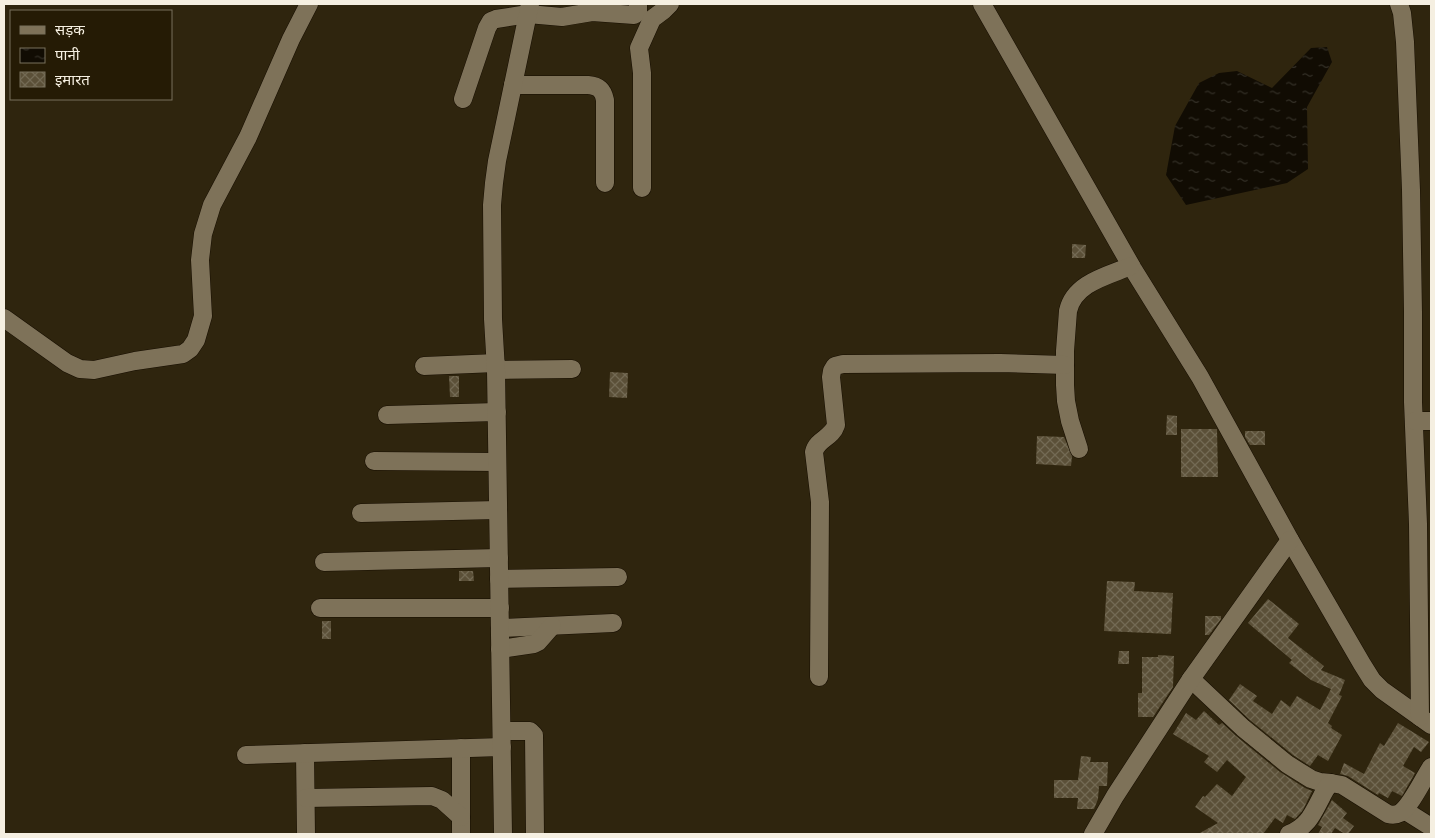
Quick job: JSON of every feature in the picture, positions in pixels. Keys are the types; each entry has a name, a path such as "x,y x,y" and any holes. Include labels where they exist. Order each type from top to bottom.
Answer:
{"street":[{"path":"4,318 66,363 80,369 94,370 135,361 183,354 190,349 196,340 202,316 200,260 204,234 212,206 248,137 309,4"},
{"path":"463,100 489,24 496,19 529,9 562,17 592,12 634,15 638,12 638,4"},
{"path":"642,188 642,73 639,48 652,19 670,4"},
{"path":"982,4 1131,266 1200,377 1290,540 1362,664 1372,680 1387,694 1426,721"},
{"path":"1399,4 1402,12 1405,42 1423,421 1426,721"},
{"path":"503,834 492,205 497,161 529,9"},
{"path":"513,85 595,85 600,88 604,100 605,183"},
{"path":"1079,449 1067,411 1065,386 1070,302 1074,295 1090,283 1131,266"},
{"path":"819,677 820,502 814,452 815,446 833,432 836,425 830,377 835,366 853,364 1065,365"},
{"path":"424,366 572,369"},
{"path":"386,415 496,412"},
{"path":"374,461 497,462"},
{"path":"361,513 498,510"},
{"path":"1096,833 1115,796 1191,679 1290,540"},
{"path":"324,562 499,558"},
{"path":"499,579 618,577"},
{"path":"320,608 500,608"},
{"path":"500,628 613,623"},
{"path":"500,649 534,644 552,626"},
{"path":"1191,679 1243,728 1287,764 1311,779 1342,785 1388,814 1396,815 1404,810 1431,767"},
{"path":"246,754 461,748 530,731 534,735 535,834"},
{"path":"461,748 461,826"},
{"path":"305,753 306,834"},
{"path":"1298,832 1309,819 1331,783"},
{"path":"306,798 432,796 442,800 461,826"},
{"path":"1404,810 1431,826"}],"water":[{"path":"1327,47 1332,62 1307,107 1308,169 1287,183 1186,205 1166,175 1175,126 1199,83 1219,73 1237,71 1272,88 1311,48"}],"building":[{"path":"1072,244 1086,245 1085,258 1072,258"},
{"path":"610,372 628,373 627,398 609,397"},
{"path":"449,376 459,376 459,397 450,397"},
{"path":"1167,415 1177,416 1177,435 1166,435"},
{"path":"1181,429 1217,429 1218,477 1181,477"},
{"path":"1245,431 1265,431 1265,445 1250,445 1245,437"},
{"path":"1037,436 1064,437 1072,456 1071,466 1036,464"},
{"path":"459,571 473,571 474,581 459,581"},
{"path":"1107,581 1135,582 1134,591 1173,593 1171,634 1104,631"},
{"path":"1268,599 1299,624 1288,638 1324,666 1321,670 1345,680 1339,695 1342,696 1328,723 1332,726 1331,728 1342,735 1328,761 1318,755 1310,766 1293,755 1250,720 1229,700 1240,684 1257,696 1253,701 1272,714 1281,700 1290,707 1297,696 1320,710 1331,689 1311,680 1289,663 1292,660 1248,623"},
{"path":"1205,616 1221,616 1221,619 1209,635 1205,635"},
{"path":"322,621 331,621 331,639 322,639"},
{"path":"1119,651 1129,651 1129,664 1118,664"},
{"path":"1158,655 1174,656 1173,687 1153,717 1138,717 1138,693 1142,693 1142,657 1158,657"},
{"path":"1204,711 1219,725 1222,723 1280,772 1312,791 1303,810 1295,819 1287,815 1283,823 1275,818 1263,834 1198,834 1218,823 1195,807 1203,796 1205,797 1217,784 1232,796 1246,777 1227,760 1217,772 1204,762 1209,756 1173,734 1186,713 1196,720"},
{"path":"1398,723 1429,742 1421,752 1414,747 1403,766 1415,773 1402,796 1392,791 1388,798 1379,793 1378,795 1348,776 1340,774 1344,763 1364,774 1380,743 1384,746"},
{"path":"1081,756 1091,757 1090,762 1108,762 1107,786 1099,786 1098,799 1094,809 1077,809 1078,798 1054,798 1054,780 1078,780"},
{"path":"1332,800 1347,813 1343,818 1354,826 1348,834 1335,828 1331,834 1318,834 1322,827 1318,825"}]}
